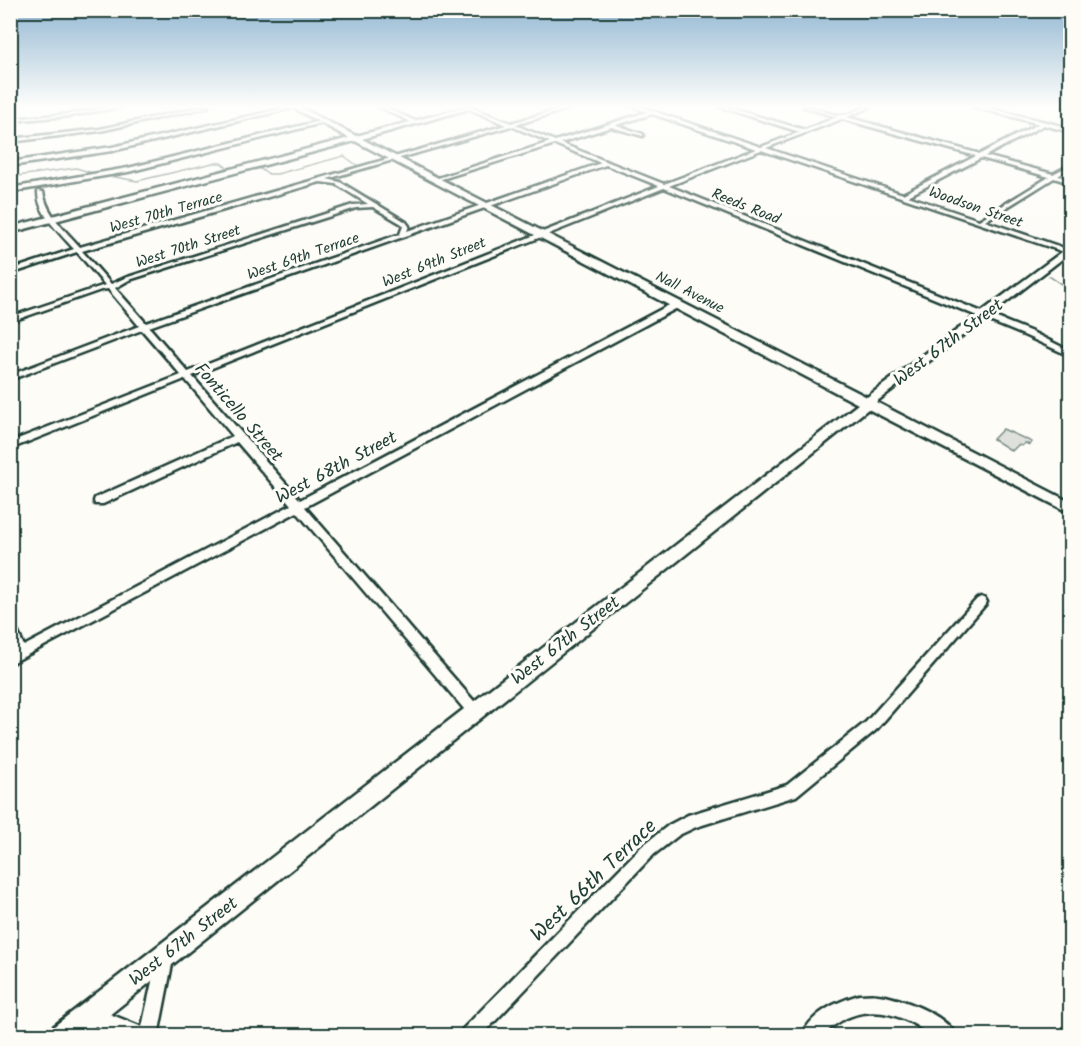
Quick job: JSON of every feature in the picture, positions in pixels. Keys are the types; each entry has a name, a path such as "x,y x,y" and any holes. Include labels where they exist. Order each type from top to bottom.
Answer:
{"street":[{"path":"10,164 66,156"},
{"path":"10,190 36,190 186,156"},
{"path":"10,230 289,156"},
{"name":"Nall Avenue","path":"390,156 1071,508"},
{"name":"West 70th Terrace","path":"10,272 401,156"},
{"path":"437,180 514,156"},
{"name":"Reeds Road","path":"588,156 983,315 1071,354"},
{"name":"West 69th Street","path":"10,446 741,156"},
{"name":"Woodson Street","path":"784,156 1070,251"},
{"path":"904,196 981,156 1071,181"},
{"name":"West 69th Terrace","path":"10,378 144,326 606,163"},
{"path":"981,221 1071,166"},
{"path":"338,183 336,180 341,173"},
{"path":"317,180 338,183 404,223 418,226 432,224"},
{"path":"36,190 51,185"},
{"name":"Fonticello Street","path":"36,190 52,219 475,711"},
{"path":"355,206 363,198"},
{"name":"West 70th Street","path":"10,320 100,288 110,287 127,279 355,206 375,205"},
{"path":"403,235 406,226 404,223"},
{"name":"West 67th Street","path":"62,1035 867,403 1070,251"},
{"name":"West 68th Street","path":"16,657 678,304"},
{"path":"99,501 239,437"},
{"name":"West 66th Terrace","path":"468,1035 647,850 674,830 693,820 791,791 871,726 981,602"},
{"path":"10,628 16,657"},
{"path":"149,1035 166,954"},
{"path":"811,1035 831,1013 844,1007 872,1002 904,1009 947,1035"},
{"path":"89,1015 143,1035"}],"shaded area":[{"path":"1003,429 1032,442 1030,445 1025,443 1022,446 1018,445 1012,451 993,439"}],"waterway":[{"path":"257,167 269,174 277,174 344,156 358,166"},
{"path":"110,176 137,181 213,163 221,163 229,169"},
{"path":"10,177 76,168 96,174"},
{"path":"1049,276 1070,290"}]}
